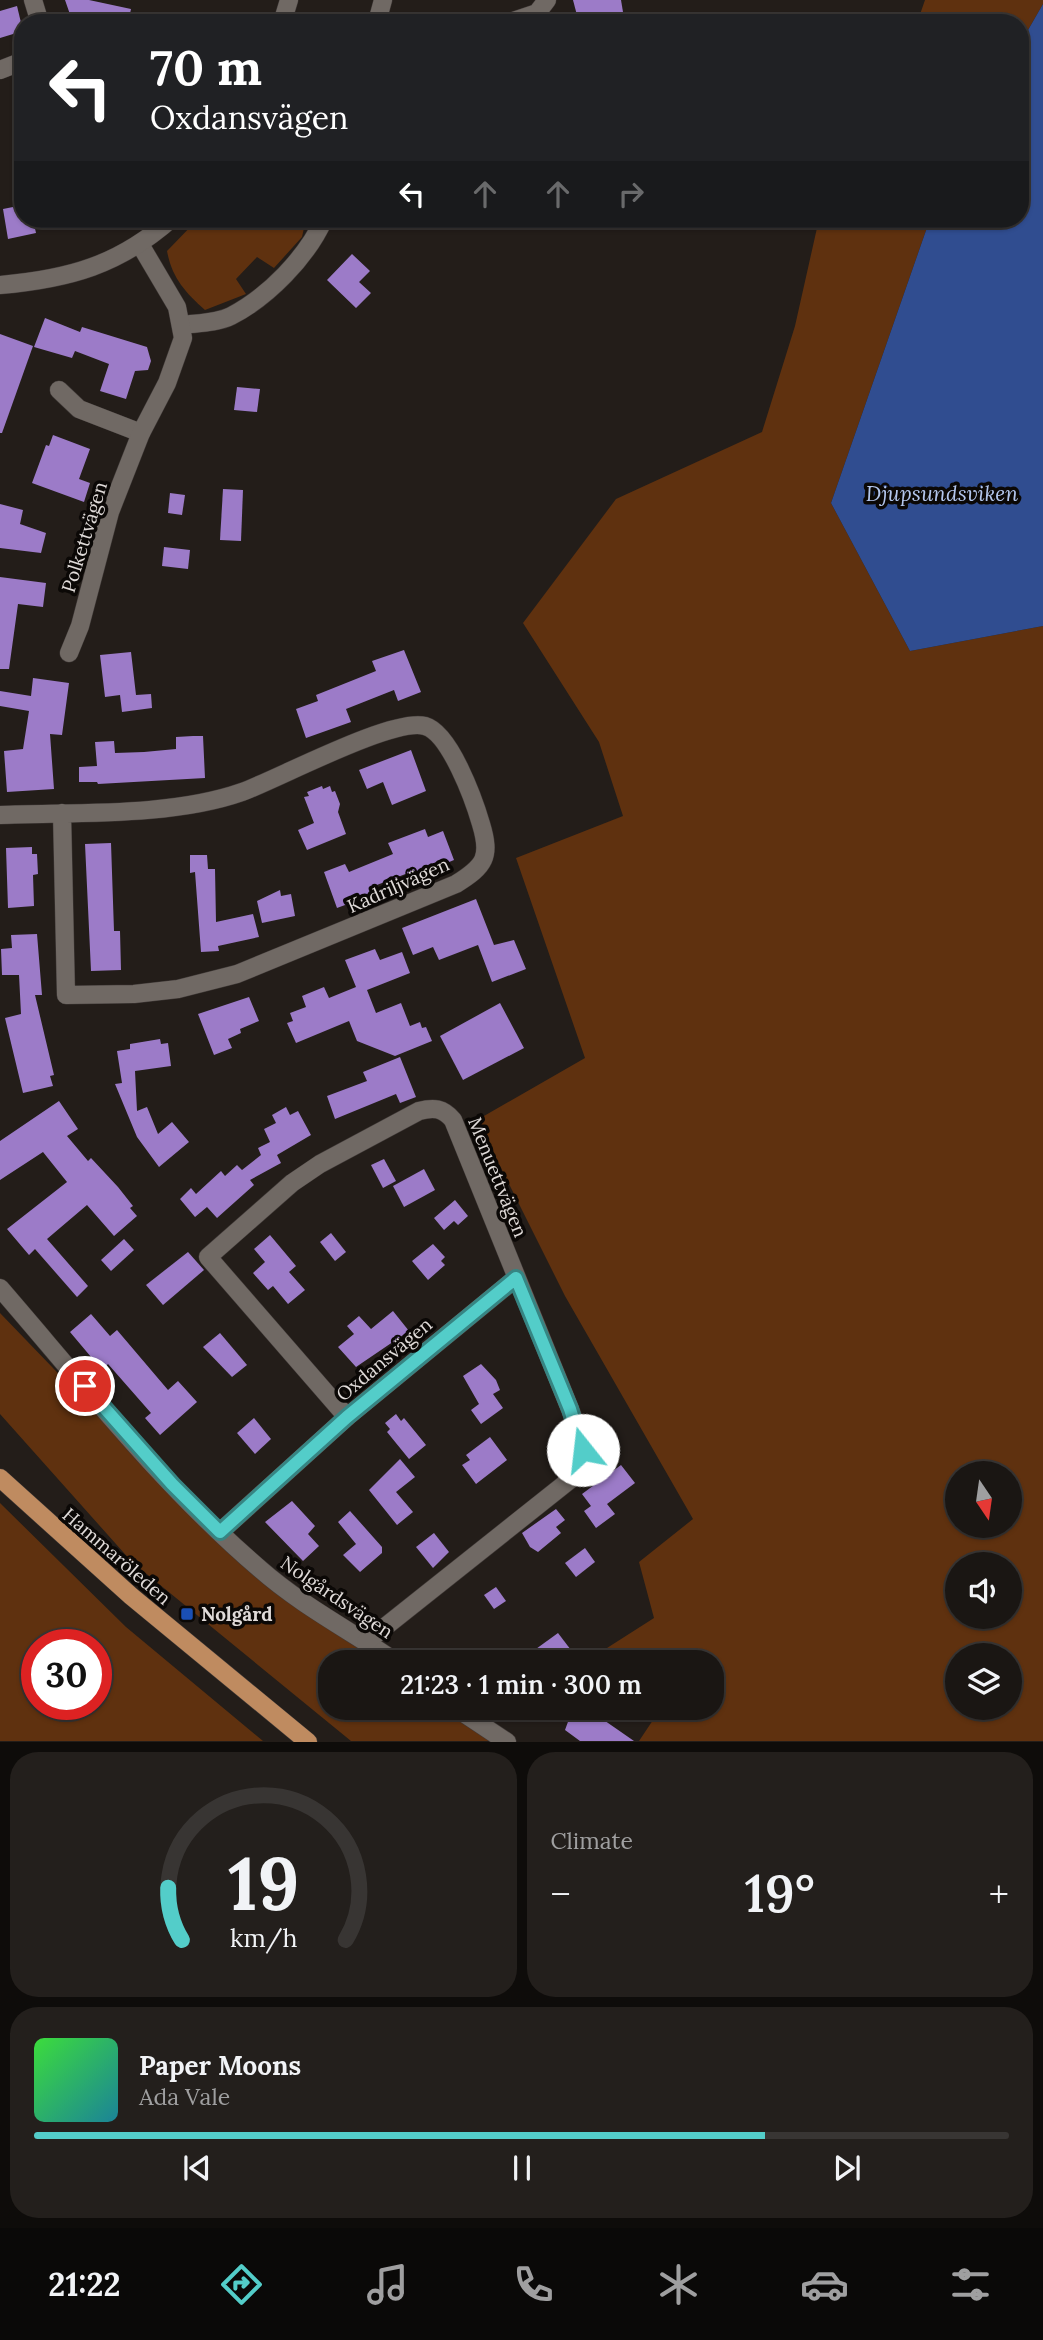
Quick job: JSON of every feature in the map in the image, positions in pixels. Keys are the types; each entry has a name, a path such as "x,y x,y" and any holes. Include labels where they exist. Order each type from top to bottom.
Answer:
{"main road":[{"name":"Hammaröleden","path":"0,1478 151,1614 307,1741"}],"street":[{"path":"534,14 547,0"},
{"path":"0,285 80,271 141,246 162,228"},
{"path":"141,246 177,307 183,325 230,317 264,294 301,255 318,228"},
{"name":"Polkettvägen","path":"69,653 80,626 110,512 141,433 167,383 183,338 183,325"},
{"path":"59,390 79,409 141,433"},
{"name":"Kadriljvägen","path":"0,815 197,805 245,791 348,747 415,724 434,729 447,744 480,819 487,851 480,867 456,884 260,967 178,989 134,994 66,995 62,813"},
{"name":"Menuettvägen","path":"347,1417 208,1257 292,1183 320,1164 419,1111 436,1108 446,1112 453,1120 485,1196 570,1409 580,1437 582,1463 570,1479 366,1642"},
{"name":"Oxdansvägen","path":"220,1532 347,1417 516,1278"},
{"name":"Nolgårdsvägen","path":"0,1288 172,1484 220,1532 260,1570 304,1604 378,1650"},
{"path":"474,1720 506,1741"}],"shaded area":[{"path":"925,0 1043,0 1029,28 1029,14 920,14"},
{"path":"189,228 304,228 302,237 274,268 257,257 236,279 246,294 205,310 180,284 167,251"},
{"path":"817,228 927,228 831,503 910,651 1043,626 1043,1741 639,1741 653,1720 724,1720 724,1650 607,1648 654,1618 639,1562 693,1519 565,1296 477,1120 585,1058 516,858 623,816 599,742 523,623 616,499 762,432 795,326"},
{"path":"0,1313 211,1532 368,1650 318,1650 318,1714 132,1562 0,1414"},
{"path":"0,1503 126,1627 263,1741 0,1741"},
{"path":"325,1720 464,1720 493,1741 351,1741"}],"water":[{"name":"Djupsundsviken","path":"1043,4 1043,626 910,651 831,503 927,228 1029,228 1029,28"}],"building":[{"path":"65,0 89,0 131,9 130,14 70,14"},
{"path":"573,0 621,0 623,12 577,14"},
{"path":"17,6 19,14 14,14 14,34 0,38 0,11"},
{"path":"14,207 14,228 35,228 36,233 8,239 3,209"},
{"path":"352,254 370,271 359,282 371,293 356,308 327,280"},
{"path":"45,318 80,332 82,327 147,347 151,361 148,370 135,371 126,399 100,391 109,364 75,351 72,358 34,347"},
{"path":"0,334 33,346 2,433 0,433"},
{"path":"237,387 260,389 257,412 234,410"},
{"path":"53,435 90,449 79,479 90,483 84,502 32,483 46,445 49,446"},
{"path":"223,489 243,490 241,541 220,540"},
{"path":"170,493 185,495 182,515 168,513"},
{"path":"0,504 23,510 20,524 46,533 41,553 0,548"},
{"path":"164,547 190,550 188,569 162,566"},
{"path":"0,577 46,583 43,607 18,604 9,669 0,669"},
{"path":"404,650 421,692 398,701 394,690 346,709 351,722 306,738 296,709 318,701 316,695 376,671 372,661"},
{"path":"131,652 136,695 151,694 152,708 122,712 120,695 105,697 100,655"},
{"path":"33,678 69,683 62,735 50,734 54,789 7,792 4,751 23,749 29,711 0,706 0,691 31,696"},
{"path":"203,736 205,778 98,784 79,782 79,767 97,766 95,742 114,741 115,753 144,752 176,749 176,737"},
{"path":"411,750 426,791 392,805 383,782 367,789 359,770"},
{"path":"322,786 323,789 330,786 332,792 335,791 340,804 338,812 346,834 307,850 298,830 314,823 304,797 309,796 307,792"},
{"path":"425,829 428,837 443,831 454,860 418,875 416,870 369,888 372,895 337,908 324,872 345,864 349,872 393,854 388,843"},
{"path":"111,843 114,931 120,931 121,970 91,971 85,844"},
{"path":"32,847 32,854 37,854 38,874 33,875 34,906 8,908 6,848"},
{"path":"190,855 207,855 208,869 215,869 216,922 253,914 259,937 218,946 219,951 201,952 195,872 190,873"},
{"path":"280,890 281,896 291,894 295,916 262,923 257,901"},
{"path":"476,899 494,945 514,940 526,969 492,982 478,945 439,960 433,947 413,955 402,928"},
{"path":"37,934 42,995 35,995 54,1075 50,1076 53,1086 23,1093 5,1018 21,1014 19,975 2,975 1,949 12,948 11,935"},
{"path":"375,949 380,960 402,952 410,973 367,990 376,1013 401,1003 410,1026 420,1022 422,1028 426,1027 432,1041 395,1056 357,1041 349,1021 296,1043 287,1023 293,1021 290,1013 306,1007 302,996 324,987 329,998 356,987 345,960"},
{"path":"249,997 259,1021 240,1029 241,1033 228,1039 232,1048 214,1055 198,1014"},
{"path":"500,1003 524,1048 463,1080 440,1036"},
{"path":"160,1039 161,1044 168,1043 171,1066 135,1071 137,1111 147,1107 158,1134 172,1122 189,1142 159,1167 137,1137 115,1084 122,1083 117,1051 130,1049 130,1044"},
{"path":"400,1057 416,1097 400,1103 396,1094 335,1119 327,1096 367,1081 363,1072"},
{"path":"59,1101 78,1129 67,1136 88,1161 91,1158 118,1187 133,1206 130,1208 137,1216 114,1236 87,1205 47,1239 88,1286 77,1297 35,1249 29,1255 7,1229 67,1182 43,1152 0,1180 0,1141"},
{"path":"286,1107 290,1115 298,1111 311,1135 277,1155 281,1163 250,1180 254,1185 217,1218 207,1207 195,1217 180,1199 191,1188 196,1194 221,1171 225,1176 237,1165 242,1170 261,1155 258,1148 270,1142 264,1129 276,1123 272,1115"},
{"path":"384,1159 396,1181 383,1188 371,1165"},
{"path":"424,1169 435,1190 404,1207 393,1186"},
{"path":"455,1200 468,1216 458,1225 454,1221 444,1230 434,1218"},
{"path":"331,1233 346,1252 335,1261 320,1242"},
{"path":"270,1235 296,1266 289,1272 305,1290 288,1304 273,1286 268,1290 253,1273 265,1262 254,1249"},
{"path":"124,1239 134,1250 111,1271 101,1260"},
{"path":"433,1244 445,1257 441,1261 445,1265 428,1280 412,1261"},
{"path":"188,1252 204,1270 163,1305 146,1285"},
{"path":"393,1311 409,1331 356,1367 338,1347 354,1334 347,1326 359,1316 371,1329"},
{"path":"91,1314 110,1336 117,1330 168,1390 178,1381 197,1402 160,1435 145,1418 151,1413 108,1364 102,1370 70,1332"},
{"path":"220,1333 247,1365 232,1377 203,1347"},
{"path":"481,1364 496,1380 500,1390 493,1394 503,1408 481,1424 471,1410 479,1404 463,1376"},
{"path":"396,1414 401,1421 404,1418 426,1445 409,1459 387,1432 390,1429 385,1423"},
{"path":"254,1418 271,1439 255,1454 237,1433"},
{"path":"490,1437 507,1460 476,1484 462,1465 470,1460 466,1455"},
{"path":"400,1459 415,1477 396,1492 413,1512 397,1525 369,1490"},
{"path":"621,1465 635,1483 607,1504 615,1514 596,1528 584,1511 591,1506 582,1494"},
{"path":"292,1501 315,1526 308,1534 319,1546 303,1561 265,1522"},
{"path":"556,1509 565,1520 556,1527 561,1533 538,1552 530,1547 522,1533"},
{"path":"350,1511 382,1547 382,1553 360,1572 343,1555 356,1544 338,1522"},
{"path":"434,1533 449,1552 433,1568 416,1547"},
{"path":"585,1548 595,1562 576,1577 565,1563"},
{"path":"496,1587 506,1601 494,1609 484,1595"},
{"path":"558,1633 571,1650 535,1650"},
{"path":"569,1720 604,1720 634,1741 580,1741 565,1730"}],"place":[{"name":"Nolgård","path":"187,1614"}],"route":[{"path":"85,1386 172,1484 220,1532 347,1417 516,1278 570,1409 583,1450"}]}
